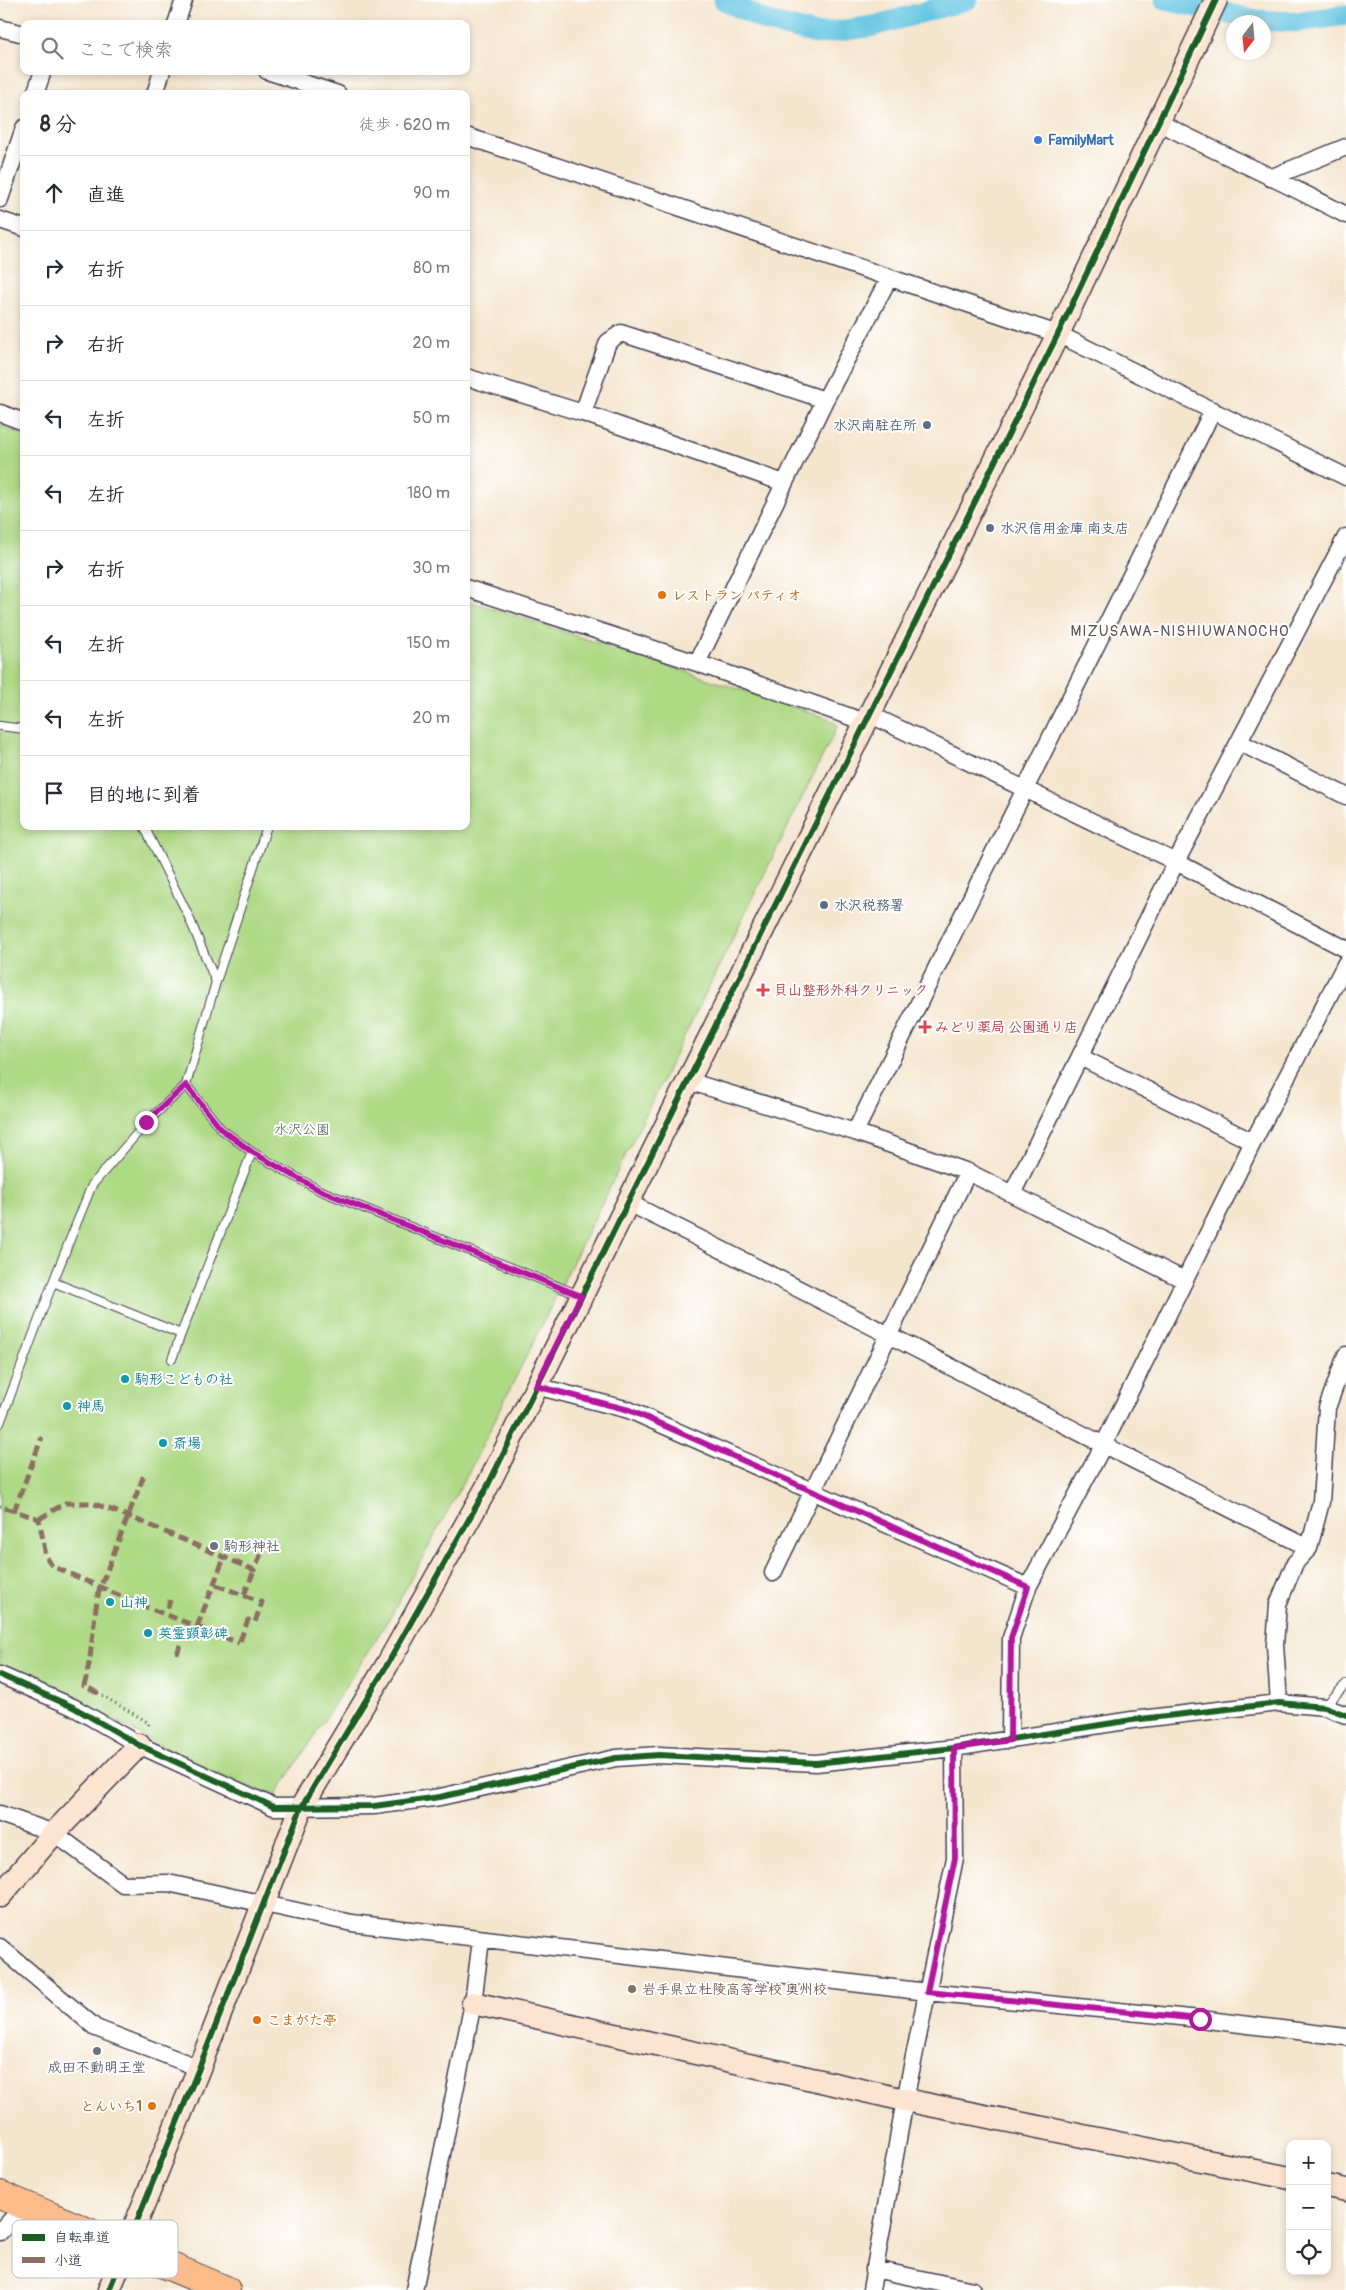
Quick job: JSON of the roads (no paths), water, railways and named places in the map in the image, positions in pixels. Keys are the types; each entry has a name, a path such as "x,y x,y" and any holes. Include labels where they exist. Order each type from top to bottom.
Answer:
{"highway":[{"path":"0,2195 58,2220"},
{"path":"178,2270 226,2290"}],"street":[{"path":"177,20 184,0"},
{"path":"137,2220 199,2068 301,1808 392,1657 487,1487 1058,334 1216,0"},
{"path":"0,28 20,33"},
{"path":"36,90 42,75"},
{"path":"156,90 161,75"},
{"path":"279,75 326,90"},
{"path":"1158,122 1346,215"},
{"path":"470,137 1058,334 1346,477"},
{"path":"0,200 20,140"},
{"path":"1270,178 1346,148"},
{"path":"0,220 20,227"},
{"path":"696,663 825,400 888,278"},
{"path":"583,413 608,342 622,333 825,400"},
{"path":"470,378 583,413 784,483"},
{"path":"855,1132 1213,410"},
{"path":"0,413 20,420"},
{"path":"1012,1194 1176,862 1346,537"},
{"path":"470,589 867,718 1026,790 1176,862 1346,949"},
{"path":"1239,742 1346,796"},
{"path":"1010,1740 1011,1638 1028,1587 1103,1446 1253,1142 1346,963"},
{"path":"1080,1057 1253,1142"},
{"path":"688,1081 855,1132 968,1172 1184,1280"},
{"path":"773,1573 968,1172"},
{"path":"627,1202 890,1334 1103,1446 1309,1548"},
{"path":"1279,1703 1275,1645 1278,1604 1294,1562 1309,1548 1321,1502 1327,1408 1346,1355"},
{"path":"536,1386 629,1410 1028,1587"},
{"path":"0,1675 73,1707 140,1746 274,1807 301,1808 334,1805 374,1806 440,1797 616,1758 659,1755 816,1763 954,1748 1132,1720 1279,1703 1325,1707 1346,1715"},
{"path":"0,1896 54,1833 140,1746"},
{"path":"871,2290 905,2100 955,1858 954,1748"},
{"path":"0,1814 54,1833 123,1884 168,1882 352,1923 481,1940 604,1952 927,1992 1200,2019 1346,2037"},
{"path":"414,2290 474,2003 481,1940"},
{"path":"0,1947 96,2028 199,2068"},
{"path":"474,2003 905,2100 1286,2177"},
{"path":"1331,2187 1346,2190"},
{"path":"0,2232 25,2206"},
{"path":"874,2269 973,2290"},
{"path":"109,2290 114,2278"}],"lane":[{"path":"0,726 20,728"},
{"path":"146,830 188,915 216,982"},
{"path":"0,1423 92,1185 146,1122 186,1085 216,982 265,830"},
{"path":"186,1085 221,1129 252,1152 319,1190 581,1296"},
{"path":"172,1359 252,1152"},
{"path":"53,1282 181,1334"},
{"path":"1325,1707 1346,1684"}],"waterway":[{"path":"724,0 768,22 817,34 874,26 967,0"},
{"path":"1165,0 1256,20 1296,22 1346,15"}],"place":[{"name":"FamilyMart","path":"1038,140"},
{"name":"水沢南駐在所","path":"927,425"},
{"name":"水沢信用金庫 南支店","path":"990,528"},
{"name":"レストラン パティオ","path":"662,595"},
{"name":"水沢税務署","path":"824,905"},
{"name":"貝山整形外科クリニック","path":"763,990"},
{"name":"みどり薬局 公園通り店","path":"925,1027"},
{"name":"駒形こどもの社","path":"125,1379"},
{"name":"神馬","path":"67,1406"},
{"name":"斎場","path":"163,1443"},
{"name":"駒形神社","path":"214,1546"},
{"name":"山神","path":"110,1602"},
{"name":"英霊顕彰碑","path":"148,1633"},
{"name":"岩手県立杜陵高等学校 奥州校","path":"632,1989"},
{"name":"こまがた亭","path":"257,2020"},
{"name":"成田不動明王堂","path":"97,2051"},
{"name":"とんいち1","path":"152,2106"}],"district":[{"name":"MIZUSAWA-NISHIUWANOCHO","path":"1180,631"}],"park label":[{"name":"水沢公園","path":"302,1129"}]}
